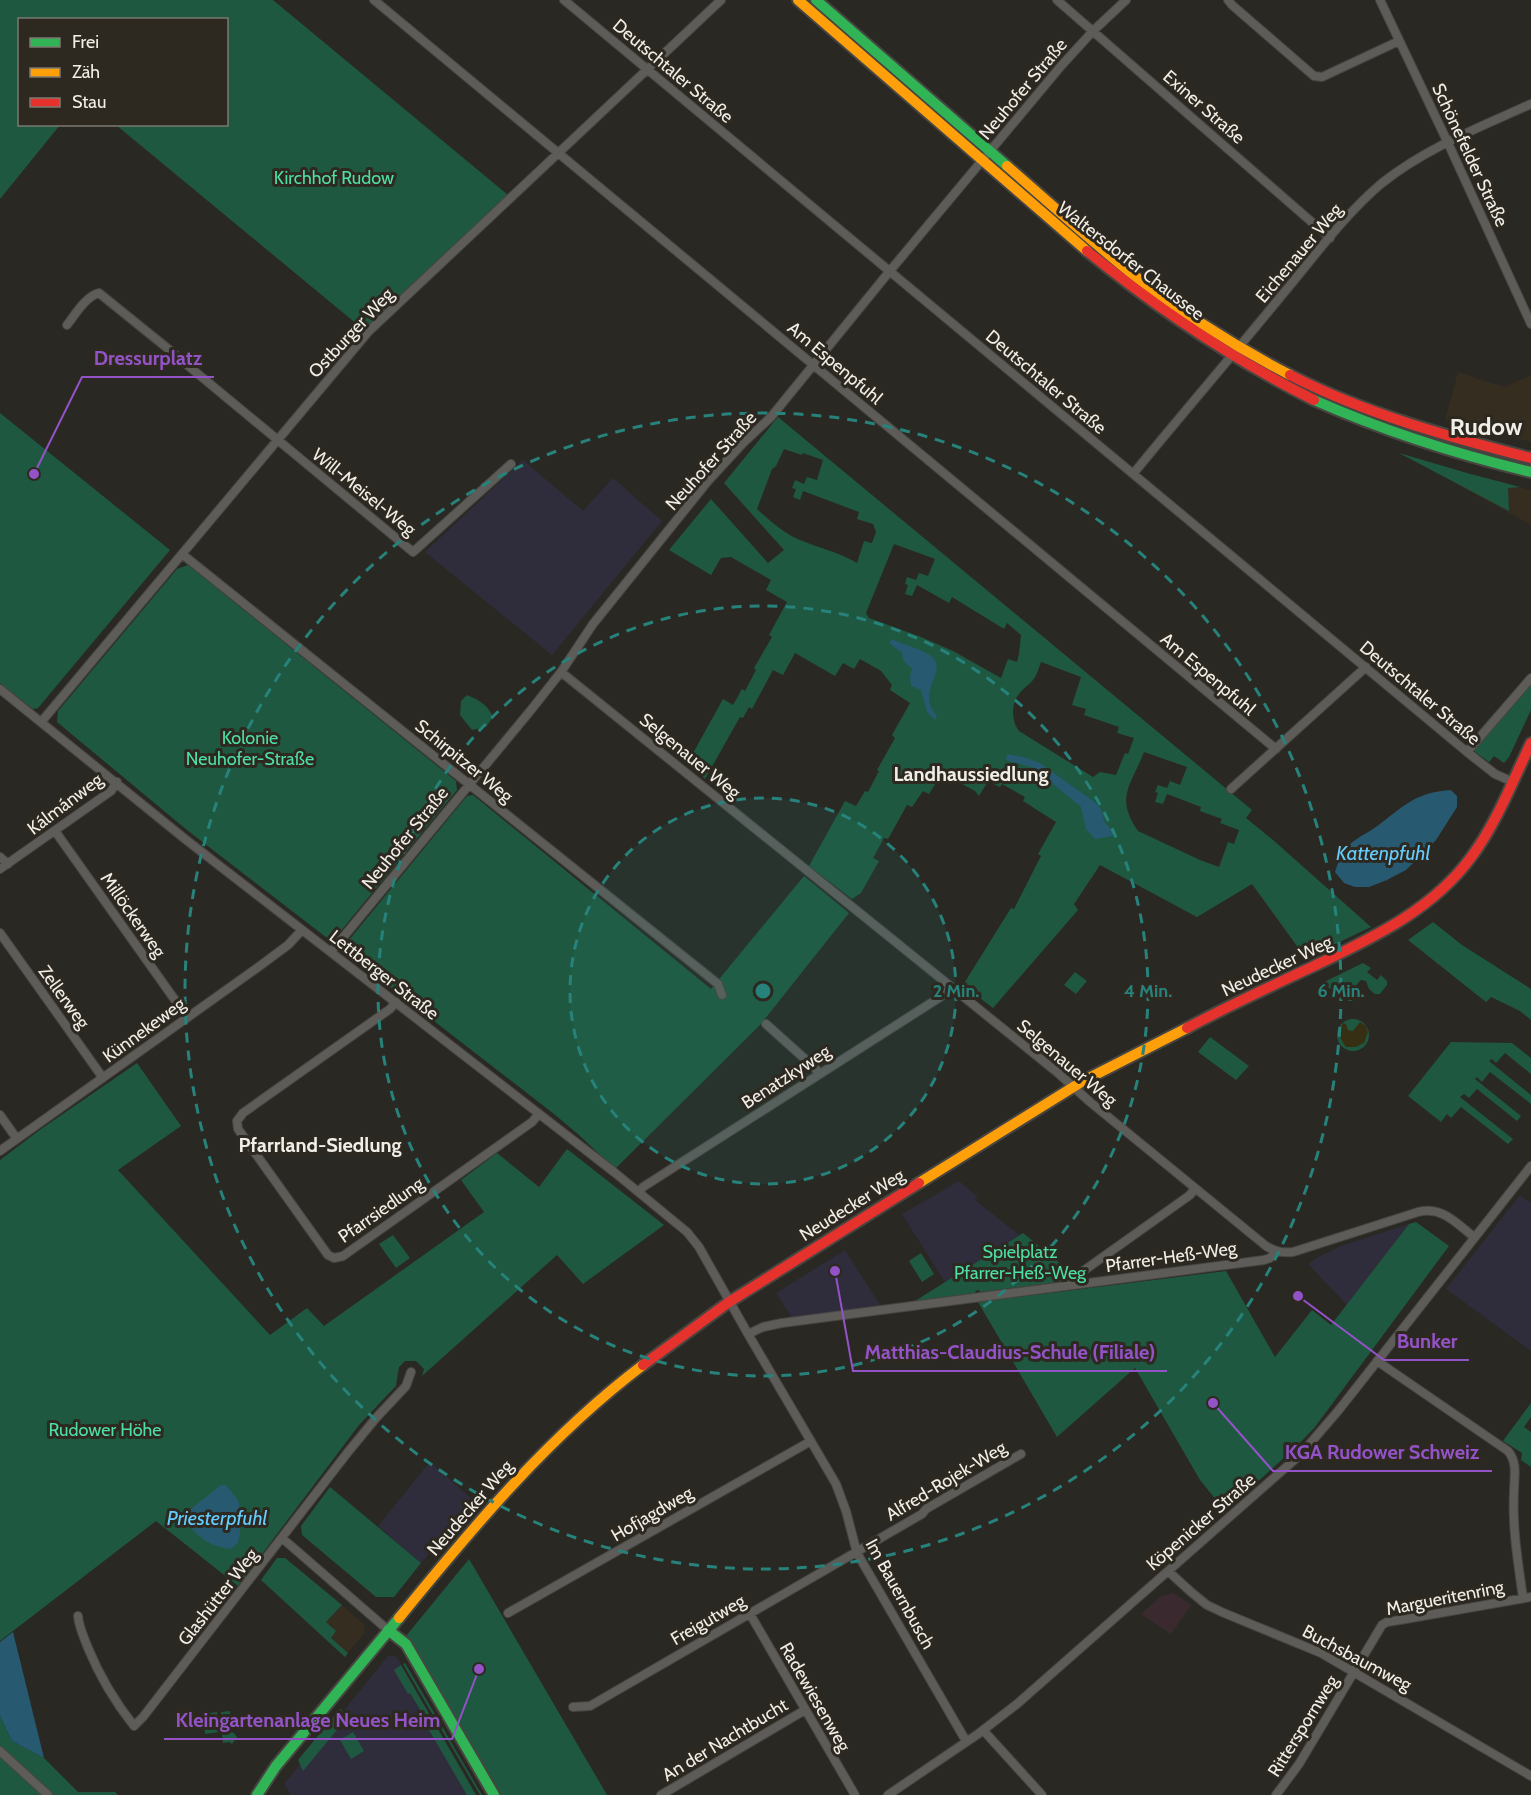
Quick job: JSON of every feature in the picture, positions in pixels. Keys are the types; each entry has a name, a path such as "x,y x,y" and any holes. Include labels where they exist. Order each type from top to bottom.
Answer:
{"street":[{"name":"Am Espenpfuhl","path":"374,0 1276,749"},
{"name":"Deutschtaler Straße","path":"564,0 1467,752 1495,774 1512,782"},
{"name":"Ostburger Weg","path":"42,721 369,331 721,0"},
{"name":"Waltersdorfer Chaussee","path":"798,0 986,156"},
{"name":"Waltersdorfer Chaussee","path":"816,0 1128,285 1168,315 1235,352 1306,396 1380,428 1427,445 1531,472"},
{"name":"Exiner Straße","path":"1057,0 1330,238"},
{"name":"Neuhofer Straße","path":"331,952 561,672 592,624 703,488 742,443 771,417 986,156 1093,31 1126,0"},
{"path":"1228,0 1314,76 1322,77 1399,40"},
{"name":"Schönefelder Straße","path":"1380,0 1531,324"},
{"name":"Eichenauer Weg","path":"1133,474 1330,238 1383,183 1416,160 1531,104"},
{"path":"67,325 85,303 99,293 177,356"},
{"name":"Waltersdorfer Chaussee","path":"1235,352 1384,416 1448,437 1531,458"},
{"path":"186,364 277,440"},
{"path":"1380,428 1384,416"},
{"name":"Will-Meisel-Weg","path":"277,440 413,552 511,464"},
{"path":"1491,463 1494,449"},
{"name":"Schirpitzer Weg","path":"182,554 718,984 722,995"},
{"path":"1231,789 1366,667"},
{"name":"Selgenauer Weg","path":"561,672 1276,1252"},
{"path":"1467,752 1531,678"},
{"name":"Lettberger Straße","path":"0,689 194,846 680,1226 699,1247 729,1302"},
{"name":"Neudecker Weg","path":"257,1795 287,1752 471,1530 539,1456 623,1380 729,1302 1073,1086 1209,1016 1376,936 1413,914 1454,878 1473,855 1490,827 1531,743"},
{"name":"Kálmánweg","path":"0,869 111,791 117,782"},
{"name":"Millöckerweg","path":"55,831 187,1017"},
{"path":"0,857 8,864"},
{"name":"Künnekeweg","path":"0,1151 288,945 302,930"},
{"name":"Zellerweg","path":"0,933 103,1078"},
{"name":"Benatzkyweg","path":"639,1192 643,1187 945,994 950,987"},
{"name":"Pfarrsiedlung","path":"396,1002 381,1016 243,1113 237,1121 238,1129 328,1255 334,1258 343,1256 532,1122 538,1115"},
{"path":"766,1024 807,1060 819,1074"},
{"path":"0,1115 17,1139"},
{"name":"Köpenicker Straße","path":"888,1795 1017,1704 1301,1454 1531,1166"},
{"path":"1073,1285 1072,1279 1190,1195 1195,1188"},
{"path":"1276,1252 1293,1252 1433,1210 1446,1215 1474,1237"},
{"name":"Pfarrer-Heß-Weg","path":"748,1334 763,1327 782,1323 1264,1260 1276,1252"},
{"name":"Im Bauernbusch","path":"729,1302 842,1496 857,1552 966,1741"},
{"path":"1377,1361 1511,1455 1515,1466 1513,1519 1515,1544 1527,1597"},
{"name":"Glashütter Weg","path":"78,1616 79,1626 99,1673 113,1698 135,1726 348,1452 406,1386 411,1372"},
{"name":"Hofjagdweg","path":"508,1613 811,1441"},
{"name":"Alfred-Rojek-Weg","path":"857,1552 1021,1454"},
{"path":"282,1539 405,1644 494,1795"},
{"name":"Freigutweg","path":"573,1707 590,1706 857,1552"},
{"name":"Buchsbaumweg","path":"1167,1571 1207,1605 1321,1653 1531,1776"},
{"name":"Margueritenring","path":"1354,1671 1378,1630 1387,1622 1527,1597"},
{"name":"Radewiesenweg","path":"750,1614 855,1795"},
{"name":"Ritterspornweg","path":"1276,1795 1296,1770 1354,1671"},
{"name":"An der Nachtbucht","path":"661,1795 805,1710"},
{"path":"983,1730 1042,1795"},
{"path":"0,1751 48,1795"}],"shaded area":[{"path":"1458,372 1504,387 1531,375 1531,442 1445,420"},
{"path":"523,460 583,511 613,478 662,521 552,655 425,552"},
{"path":"1465,473 1531,490 1531,525 1458,485"},
{"path":"959,1181 978,1197 975,1200 1019,1235 945,1282 902,1214"},
{"path":"1520,1195 1531,1203 1531,1351 1446,1289"},
{"path":"1409,1224 1347,1305 1308,1264 1341,1246"},
{"path":"845,1250 880,1305 792,1318 776,1293"},
{"path":"430,1462 474,1501 421,1563 378,1526"},
{"path":"1173,1593 1191,1605 1171,1634 1141,1614 1161,1596"},
{"path":"342,1605 364,1624 365,1632 348,1653 330,1638 326,1622"},
{"path":"388,1656 396,1656 476,1795 291,1795 284,1784"}],"green space":[{"name":"Kirchhof Rudow","path":"0,0 273,0 508,195 364,330 117,126 228,126 228,18 18,18 18,126 59,126 0,199"},
{"path":"996,162 1225,344 1224,347 1152,298 993,165"},
{"path":"0,413 170,550 38,708 33,709 0,683"},
{"path":"778,417 1252,810 1246,818 1371,927 1323,950 1321,946 1302,953 1252,884 1197,917 1100,865 1074,904 1078,910 993,1008 963,985 1011,908 1014,909 1041,856 1038,854 1056,822 1023,801 1025,797 1002,784 1000,787 988,781 979,796 975,791 942,773 929,794 923,791 912,807 907,805 888,839 884,838 873,858 879,861 861,893 852,899 809,866 845,801 856,806 865,791 868,792 895,738 892,735 910,703 890,690 892,685 881,671 860,659 854,669 843,663 835,676 795,653 783,675 773,670 752,709 749,707 743,718 740,717 705,779 687,764 723,699 733,705 742,689 745,691 756,670 754,668 772,637 769,635 787,602 766,590 771,580 731,557 721,558 711,575 669,550 711,499 768,563 784,550 724,483","holes":["784,449 823,460 817,480 807,477 804,484 795,480 792,488 796,489 793,497 800,500 803,491 859,512 857,519 873,524 876,532 872,543 864,541 857,563 794,537 757,509 772,469 776,466","894,544 935,559 928,576 919,573 916,580 907,577 905,584 908,585 905,594 912,596 917,585 949,603 952,597 1004,629 1007,623 1021,635 1017,662 1008,659 1001,678 953,651 869,618 866,613","1041,662 1081,677 1072,705 1086,709 1084,715 1119,727 1117,733 1134,738 1116,775 1100,772 1093,777 1019,731 1013,718 1014,703 1037,674","1144,752 1187,767 1180,785 1170,781 1167,788 1158,785 1155,802 1163,804 1167,794 1201,807 1200,811 1222,819 1220,823 1239,830 1234,844 1228,842 1219,867 1138,831 1127,809 1126,800 1130,782"]},
{"path":"1399,453 1520,487 1508,488 1509,511"},
{"name":"Kolonie Neuhofer-Straße","path":"188,565 456,781 457,790 335,938 327,938 187,830 57,722 58,711 177,569"},
{"path":"1531,682 1531,710 1509,757 1504,763 1494,756 1489,762 1474,751 1474,748"},
{"path":"467,695 483,703 489,709 493,717 486,727 472,730 460,715 461,701"},
{"path":"473,795 711,989 804,876 849,913 760,1025 615,1169 554,1114 345,952 344,946 467,796"},
{"path":"1433,922 1462,945 1531,989 1531,1020 1520,1011 1491,997 1486,1002 1408,940"},
{"path":"1363,963 1371,968 1367,972 1377,980 1381,975 1387,981 1387,985 1380,994 1375,994 1369,989 1366,981 1361,980 1357,984 1352,1001 1349,1001 1326,986 1324,982"},
{"path":"1075,972 1087,981 1076,994 1064,985"},
{"path":"1353,1019 1364,1024 1369,1035 1364,1046 1353,1051 1342,1046 1337,1035 1342,1024"},
{"path":"1210,1037 1249,1066 1236,1080 1198,1052"},
{"path":"1451,1042 1512,1043 1531,1058 1531,1074 1505,1053 1496,1063 1492,1059 1489,1061 1531,1095 1531,1104 1490,1072 1482,1082 1477,1077 1475,1079 1521,1116 1517,1121 1477,1089 1469,1098 1464,1094 1460,1097 1513,1139 1508,1144 1461,1107 1451,1118 1447,1114 1441,1122 1408,1096"},
{"name":"Rudower Höhe","path":"137,1063 181,1126 118,1170 270,1335 307,1308 324,1326 484,1212 461,1180 497,1153 539,1187 567,1149 664,1225 583,1284 557,1255 422,1376 424,1369 416,1361 405,1361 399,1367 396,1386 359,1425 238,1586 156,1521 0,1641 0,1160"},
{"path":"1416,1222 1449,1246 1315,1427 1225,1511 1200,1480 1135,1368 1057,1437 978,1302 1226,1271 1275,1357 1312,1310 1331,1325 1409,1224"},
{"name":"Spielplatz Pfarrer-Heß-Weg","path":"1023,1233 1072,1273 1059,1282 980,1292 979,1290 975,1291 976,1293 915,1301"},
{"path":"393,1235 410,1258 396,1268 379,1244"},
{"path":"921,1253 934,1274 922,1282 909,1261"},
{"path":"1531,1403 1531,1417 1524,1427 1531,1432 1531,1467 1521,1460 1522,1453 1503,1441"},
{"path":"330,1487 421,1563 394,1597 376,1597 302,1535 301,1526"},
{"path":"277,1558 285,1558 342,1605 326,1622 336,1631 331,1638 348,1653 345,1657 261,1580"},
{"path":"469,1559 607,1795 499,1795 406,1636"},
{"path":"405,1663 482,1795 403,1664"},
{"path":"401,1665 476,1795 467,1795 419,1713 421,1711 394,1670"},
{"path":"340,1709 346,1719 303,1771 298,1760"},
{"path":"230,1711 231,1719 225,1722 227,1731 234,1733 237,1737 232,1744 223,1743 222,1734 221,1712"},
{"path":"217,1712 219,1732 205,1734 203,1714"},
{"path":"0,1716 12,1741 44,1758 78,1792 115,1792 118,1795 0,1795"},
{"path":"353,1732 364,1751 351,1759 340,1740"}],"sand":[{"path":"1360,1022 1366,1026 1368,1032 1364,1043 1356,1047 1346,1047 1340,1035 1343,1023 1346,1024 1348,1030 1353,1031"}],"water":[{"path":"892,639 928,654 936,662 937,668 929,698 931,707 937,716 935,720 927,712 921,690 911,686 912,669 903,660 902,653 889,643"},
{"path":"1007,754 1040,763 1096,803 1101,809 1105,823 1114,833 1112,836 1095,839 1086,829 1081,807 1034,768 1006,760"},
{"name":"Kattenpfuhl","path":"1451,790 1457,796 1457,807 1436,840 1406,870 1369,887 1355,887 1344,883 1335,872 1344,851 1355,840 1415,799 1431,793"},
{"name":"Priesterpfuhl","path":"221,1485 226,1485 238,1501 240,1508 239,1540 230,1549 216,1546 205,1540 186,1520 191,1509"},
{"path":"13,1632 44,1758 12,1741 0,1716 0,1642"}],"traffic: fast":[{"path":"816,0 1007,166"},
{"path":"1314,400 1421,441 1531,472"},
{"path":"257,1795 276,1766 399,1618"},
{"path":"388,1630 406,1644 494,1795"}],"traffic: slow":[{"path":"798,0 1087,251"},
{"path":"1007,166 1103,250 1154,291 1211,329 1290,375"},
{"path":"919,1183 1083,1081 1187,1028"},
{"path":"399,1618 455,1550 544,1452 643,1365"}],"traffic: jam":[{"path":"1087,251 1196,332 1254,368 1314,400"},
{"path":"1290,375 1378,413 1469,442 1531,458"},
{"path":"1187,1028 1379,933 1400,921 1439,892 1456,875 1481,843 1531,743"},
{"path":"643,1365 729,1302 919,1183"}],"place":[{"name":"Dressurplatz","path":"34,474"},
{"name":"Matthias-Claudius-Schule (Filiale)","path":"835,1271"},
{"name":"Bunker","path":"1298,1296"},
{"name":"KGA Rudower Schweiz","path":"1213,1403"},
{"name":"Kleingartenanlage Neues Heim","path":"479,1669"}],"district":[{"name":"Rudow","path":"1486,427"},
{"name":"Landhaussiedlung","path":"971,774"},
{"name":"Pfarrland-Siedlung","path":"320,1145"}]}
